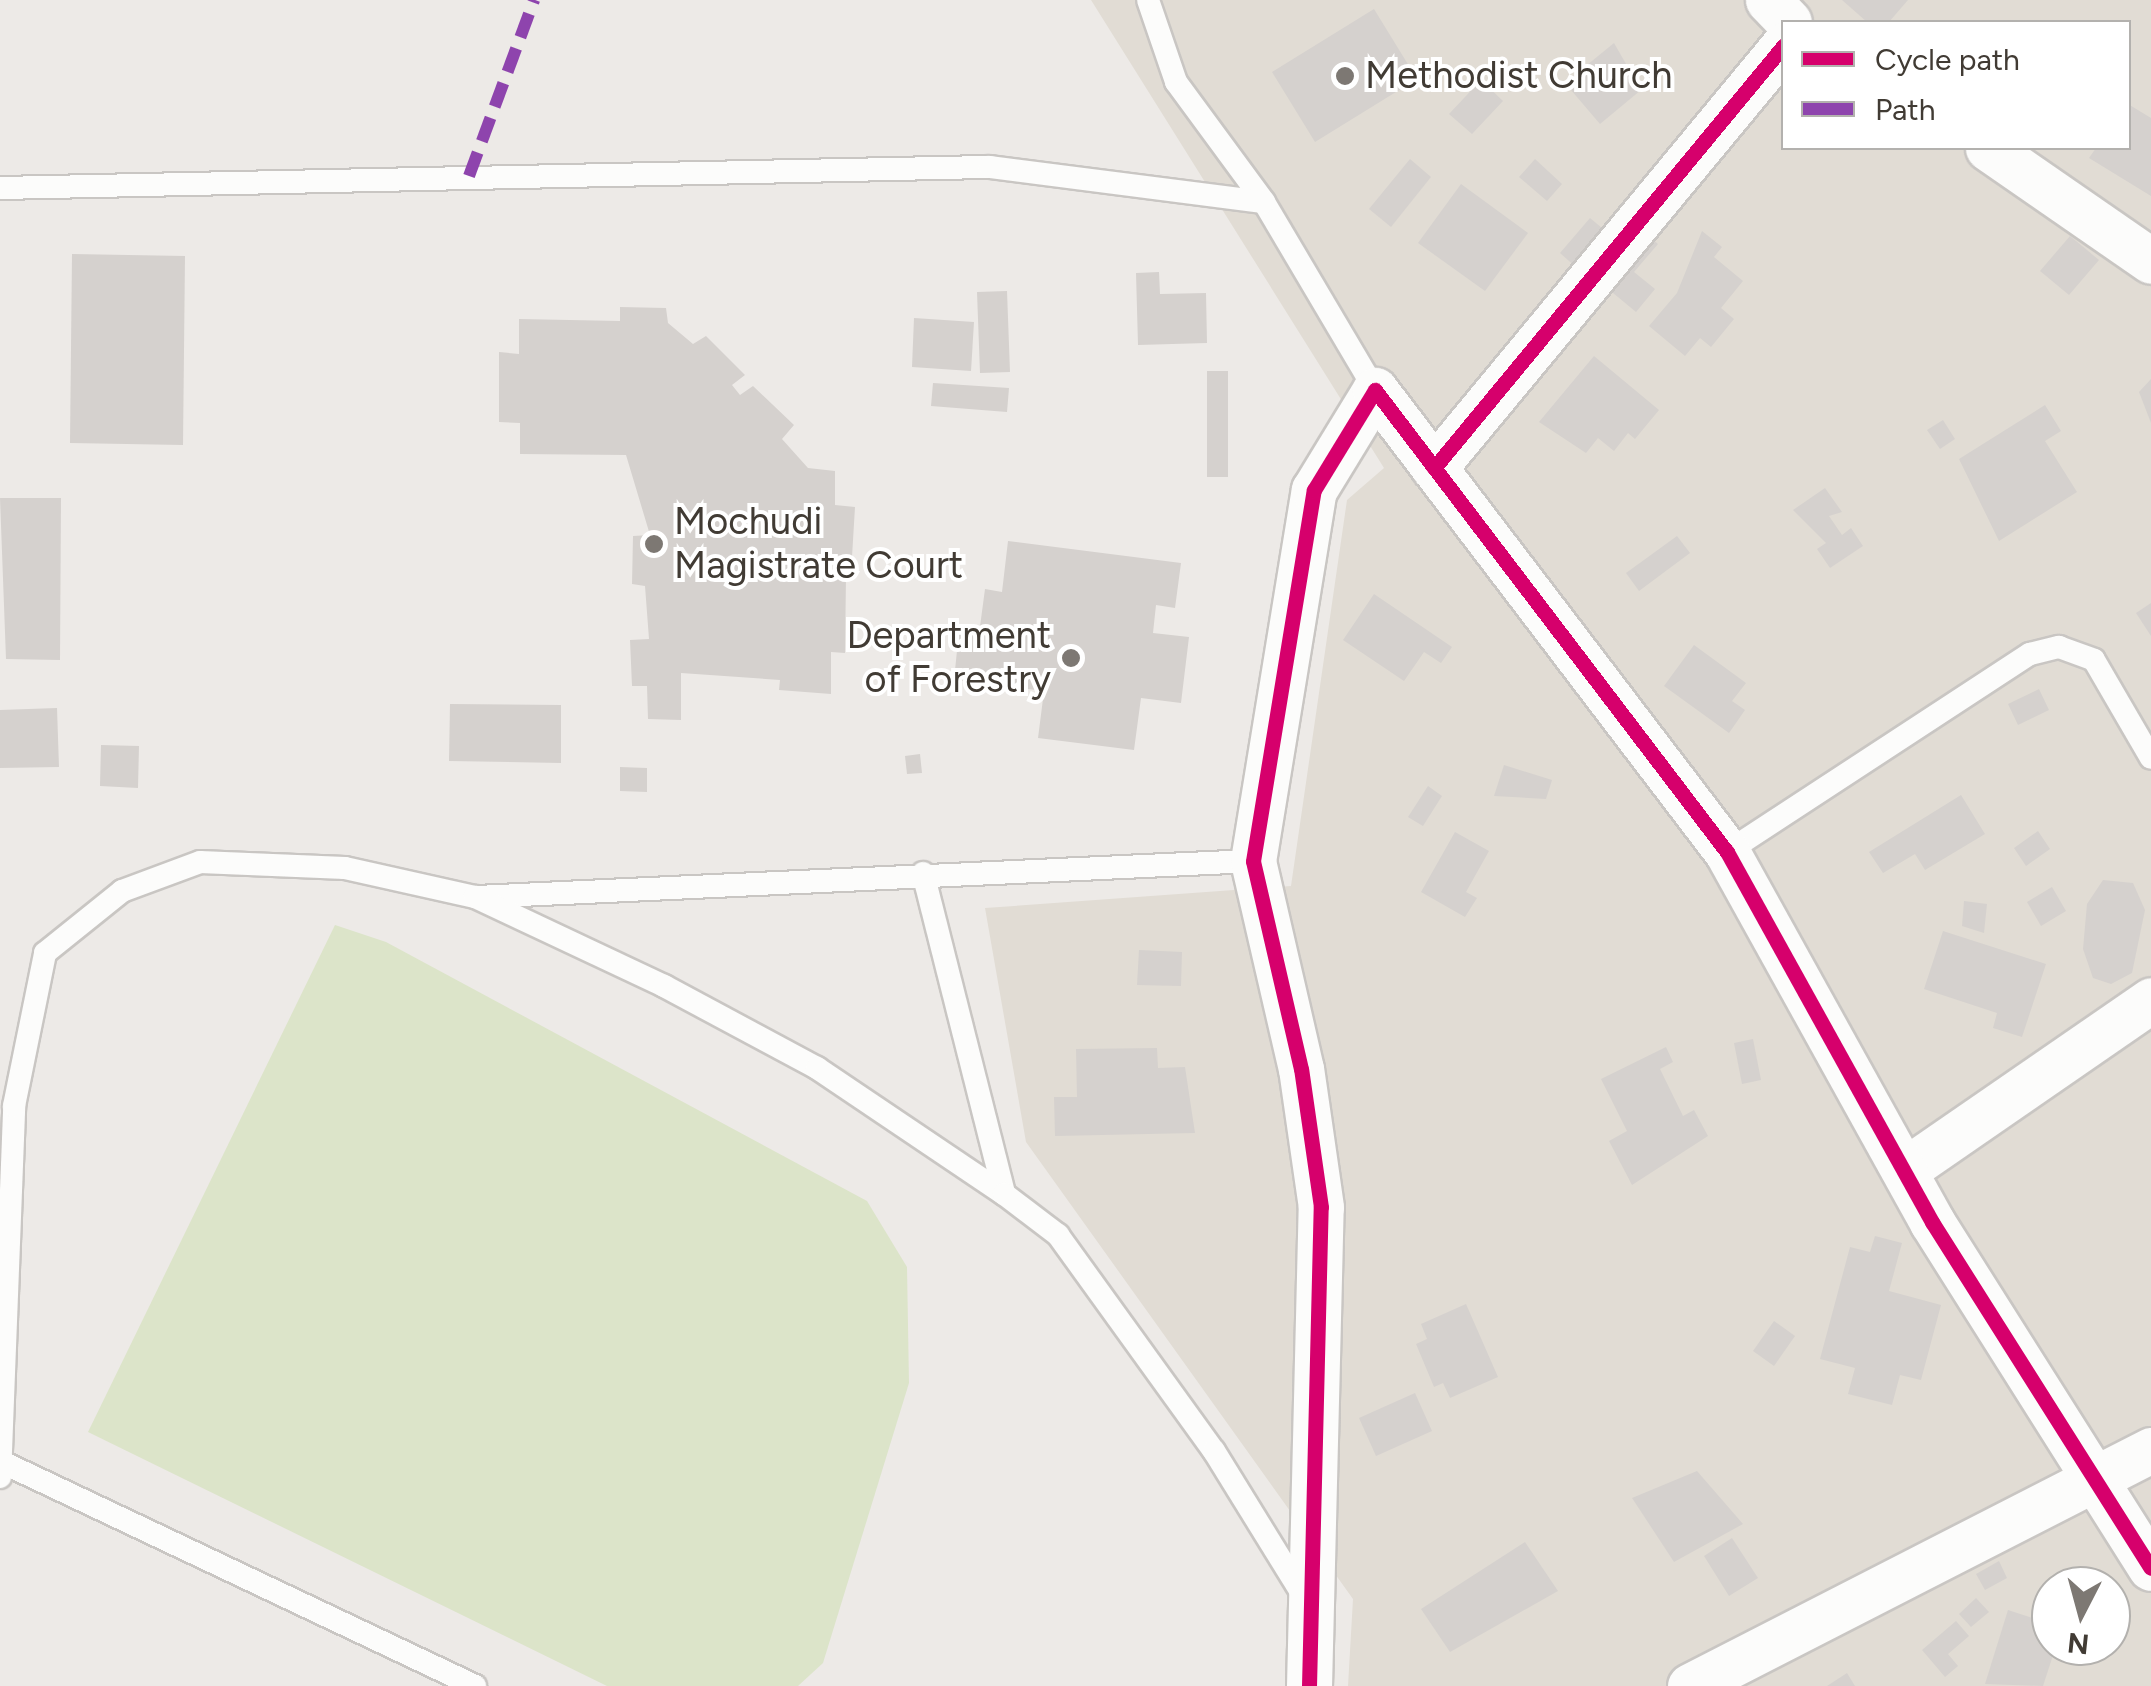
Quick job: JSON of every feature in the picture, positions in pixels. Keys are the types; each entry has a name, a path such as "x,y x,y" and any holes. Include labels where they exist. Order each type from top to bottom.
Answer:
{"street":[{"path":"1768,0 1787,20"},
{"path":"1434,468 1781,49"},
{"path":"1991,150 2151,261"},
{"path":"1308,1686 1321,1207 1301,1069 1253,861 1314,490 1375,390 1727,852 1905,1170 2151,1568"},
{"path":"1905,1170 2151,1000"},
{"path":"1690,1686 2151,1450"}],"lane":[{"path":"1148,0 1176,82 1264,202 1375,390"},
{"path":"0,188 990,166 1264,202"},
{"path":"1727,852 2030,654 2058,647 2094,660 2151,758"},
{"path":"475,898 923,873 1253,861"},
{"path":"475,1686 3,1470 2,1289 14,1106 46,953 122,890 200,862 345,868 475,898 817,1068 1058,1235 1256,1511 1312,1613"},
{"path":"923,873 1004,1194"}],"shaded area":[{"path":"1091,0 2151,0 2151,1686 1348,1686 1353,1599 1026,1142 985,908 1291,886 1347,500 1384,468"}],"green space":[{"path":"335,925 386,942 867,1201 907,1267 909,1383 823,1663 798,1686 607,1686 88,1432"}],"building":[{"path":"1842,0 1908,0 1891,20 1865,20"},
{"name":"Methodist Church","path":"1374,9 1417,79 1315,142 1272,72"},
{"path":"1614,43 1641,90 1600,124 1565,83"},
{"path":"1481,80 1503,101 1472,134 1449,114"},
{"path":"2131,106 2151,118 2151,196 2089,158 2095,150 2131,150"},
{"path":"1410,159 1431,177 1391,227 1369,209"},
{"path":"1535,159 1562,184 1547,201 1519,177"},
{"path":"1461,184 1528,233 1485,291 1418,243"},
{"path":"1590,218 1608,233 1578,269 1560,253"},
{"path":"1638,227 1658,244 1634,272 1655,289 1636,312 1595,278"},
{"path":"1702,231 1722,247 1714,257 1743,281 1721,308 1734,319 1711,347 1700,338 1685,356 1649,326 1677,293"},
{"path":"2070,236 2099,260 2069,295 2040,271"},
{"path":"72,254 185,256 183,445 70,443"},
{"path":"1159,272 1160,294 1206,293 1207,343 1138,345 1136,273"},
{"path":"1007,291 1010,372 980,373 977,292"},
{"path":"620,307 666,308 668,323 693,344 706,336 745,375 732,385 740,395 753,386 794,425 782,439 808,468 835,471 835,505 855,507 852,557 832,555 831,575 846,576 845,653 831,652 831,694 779,690 780,680 681,673 681,720 648,719 647,686 632,686 630,640 649,639 645,586 632,584 633,536 650,535 626,455 520,454 520,423 499,422 499,352 519,354 519,319 620,321"},
{"path":"914,318 974,322 971,371 912,367"},
{"path":"1594,356 1659,410 1635,439 1628,433 1614,451 1598,438 1586,453 1539,422"},
{"path":"1207,371 1228,371 1228,477 1207,477"},
{"path":"2151,379 2151,423 2139,392"},
{"path":"933,383 1009,388 1007,412 931,406"},
{"path":"2045,405 2061,431 2045,441 2077,492 1999,541 1959,459"},
{"path":"1943,420 1955,439 1940,449 1927,430"},
{"path":"1825,488 1842,512 1829,516 1842,535 1851,528 1863,546 1830,568 1817,549 1826,543 1793,510"},
{"path":"0,498 61,498 60,660 6,659"},
{"path":"1677,536 1690,553 1639,591 1626,573"},
{"name":"Department of Forestry","path":"1008,541 1181,563 1175,608 1156,605 1153,633 1189,637 1181,703 1141,698 1134,750 1038,738 1044,691 954,680 959,631 979,634 985,589 1002,592"},
{"path":"1374,594 1452,647 1441,663 1424,652 1404,681 1343,640"},
{"path":"2151,603 2151,636 2136,613"},
{"path":"1694,645 1746,683 1732,701 1745,710 1729,733 1664,686"},
{"path":"2039,689 2049,710 2018,725 2008,704"},
{"path":"450,704 561,705 561,763 449,761"},
{"path":"57,708 59,767 0,768 0,710"},
{"path":"101,745 139,746 138,788 100,786"},
{"path":"920,754 922,773 907,774 905,756"},
{"path":"1504,765 1552,780 1546,799 1494,796"},
{"path":"620,767 647,768 647,792 620,791"},
{"path":"1428,786 1442,796 1423,826 1408,817"},
{"path":"1961,795 1985,834 1925,870 1915,854 1883,873 1869,852"},
{"path":"2038,831 2050,849 2026,866 2014,848"},
{"path":"1455,832 1489,851 1466,892 1477,898 1465,917 1421,892"},
{"path":"2103,880 2133,883 2145,910 2132,973 2111,984 2093,978 2083,949 2087,904"},
{"path":"2052,887 2066,911 2041,926 2027,902"},
{"path":"1964,901 1987,904 1984,933 1962,926"},
{"path":"1943,931 2046,964 2022,1037 1993,1028 1997,1013 1924,989"},
{"path":"1139,950 1182,952 1181,986 1137,985"},
{"path":"1753,1039 1761,1080 1742,1084 1734,1043"},
{"path":"1666,1047 1673,1062 1660,1069 1683,1116 1694,1110 1708,1136 1632,1185 1609,1141 1627,1131 1601,1079"},
{"path":"1157,1048 1158,1068 1185,1067 1195,1133 1055,1136 1054,1097 1077,1097 1076,1049"},
{"path":"1875,1236 1902,1243 1889,1291 1941,1305 1921,1380 1900,1375 1892,1405 1848,1394 1855,1368 1820,1359 1850,1247 1870,1252"},
{"path":"1466,1304 1498,1377 1450,1398 1443,1383 1434,1387 1416,1344 1427,1339 1421,1324"},
{"path":"1774,1321 1795,1336 1774,1366 1753,1351"},
{"path":"1415,1393 1432,1431 1376,1456 1359,1418"},
{"path":"1697,1471 1743,1524 1674,1562 1632,1498"},
{"path":"1732,1538 1758,1578 1729,1596 1704,1556"},
{"path":"1525,1542 1558,1591 1450,1652 1421,1609"},
{"path":"1999,1561 2007,1578 1985,1590 1976,1574"},
{"path":"1976,1598 1989,1612 1971,1627 1959,1614"},
{"path":"2008,1610 2031,1617 2031,1666 2050,1666 2043,1686 1985,1684"},
{"path":"1956,1621 1969,1636 1948,1654 1958,1666 1945,1677 1922,1650"},
{"path":"1847,1673 1855,1686 1827,1686"}],"marked path":[{"path":"469,176 534,0"}],"cycle path":[{"path":"1434,468 1781,49"},
{"path":"1309,1686 1321,1207 1301,1069 1253,861 1314,490 1375,390 1727,852 1932,1222 2151,1568"}],"place":[{"name":"Methodist Church","path":"1345,76"},
{"name":"Mochudi Magistrate Court","path":"654,544"},
{"name":"Department of Forestry","path":"1071,658"}]}
